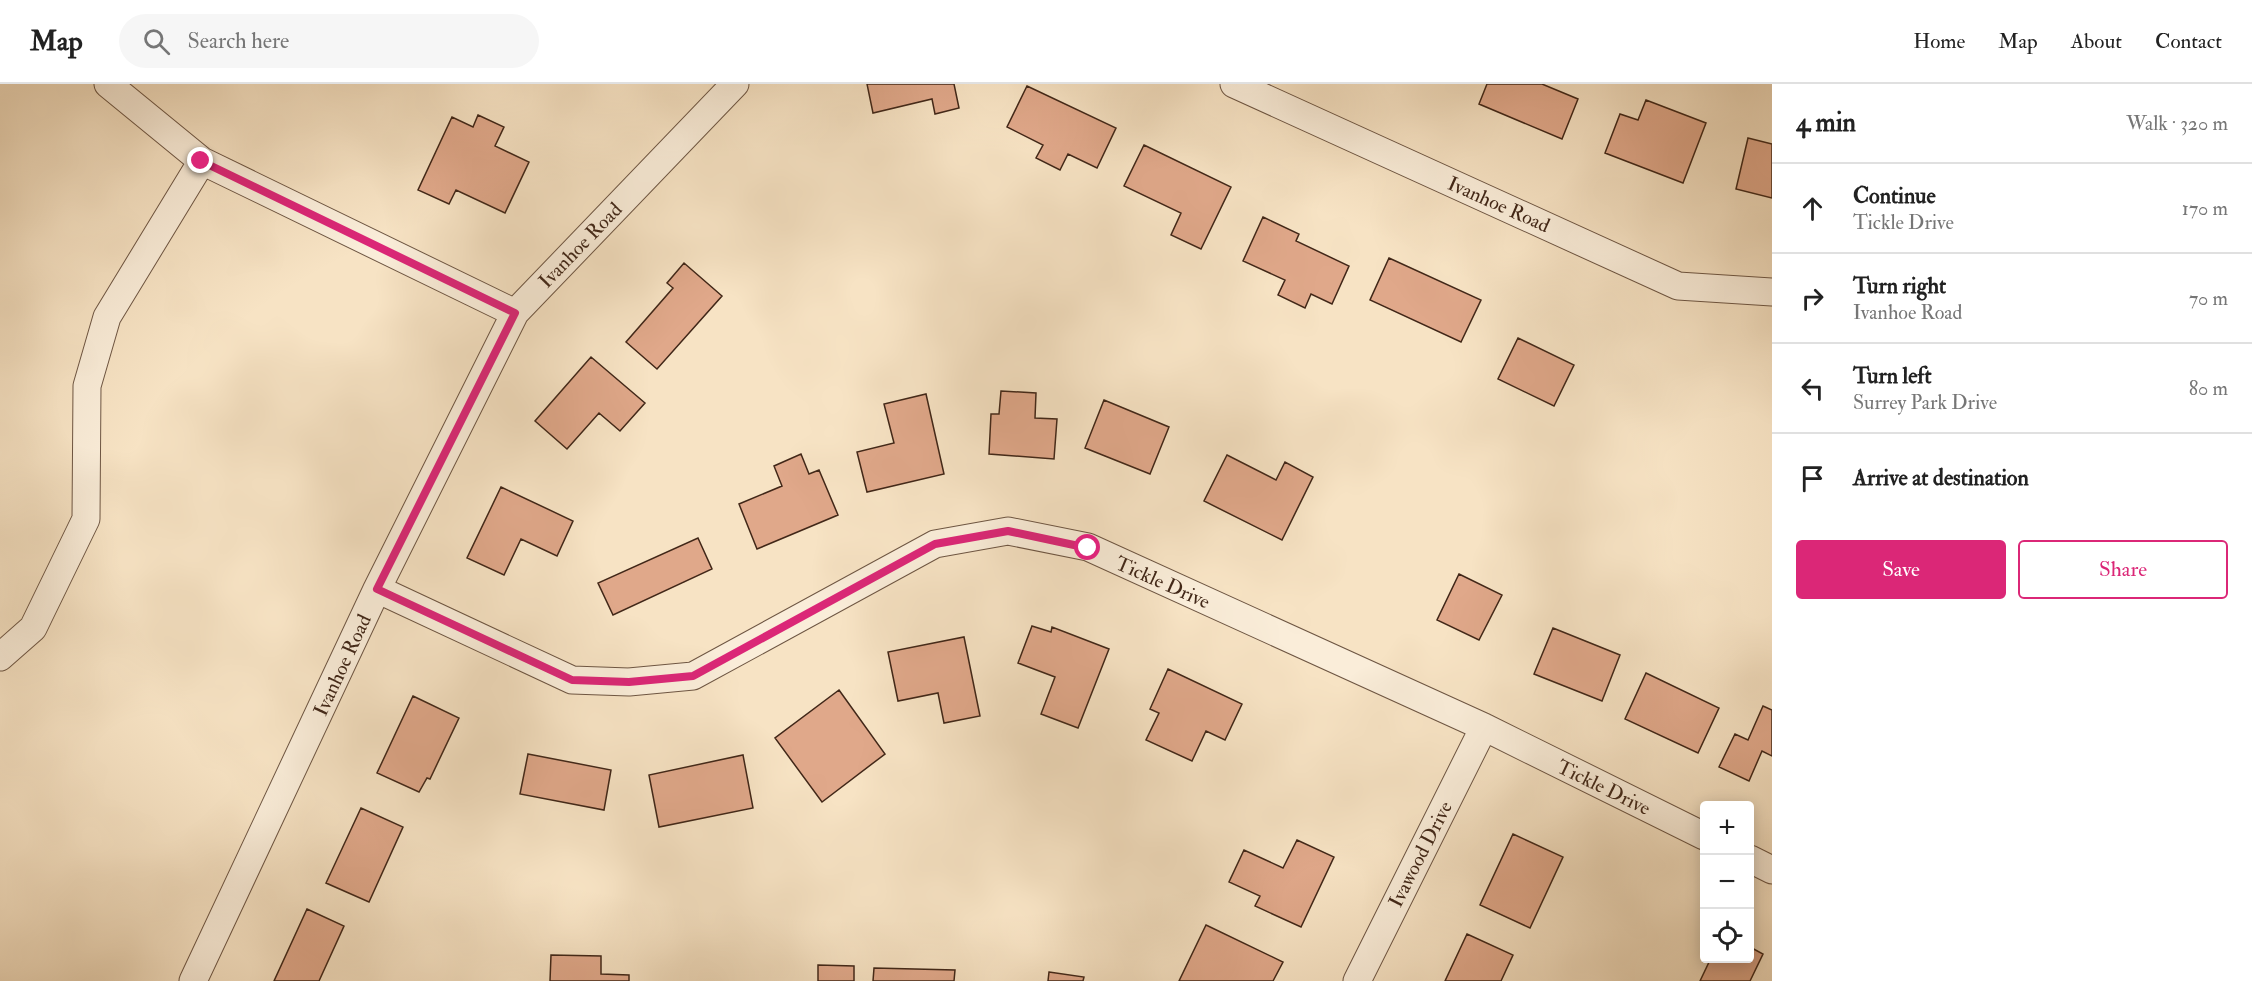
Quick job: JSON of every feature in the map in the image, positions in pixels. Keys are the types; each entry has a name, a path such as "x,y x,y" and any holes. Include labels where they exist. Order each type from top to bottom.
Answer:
{"street":[{"path":"108,84 201,161 515,313"},
{"name":"Ivanhoe Road","path":"193,981 377,589 515,313 735,84"},
{"name":"Ivanhoe Road","path":"1234,84 1678,286 1772,292"},
{"path":"0,657 33,628 86,519 87,386 107,317 201,161"},
{"name":"Tickle Drive","path":"377,589 572,680 629,682 693,676 935,544 1008,531 1088,548 1484,727 1700,834"},
{"name":"Ivawood Drive","path":"1357,981 1484,727"},
{"path":"1754,861 1772,870"}],"building":[{"path":"867,84 954,84 959,108 935,114 932,99 873,113"},
{"path":"1487,84 1542,84 1578,99 1562,139 1479,104"},
{"path":"1027,86 1116,128 1097,168 1068,154 1060,170 1036,158 1043,145 1007,127"},
{"path":"1646,100 1706,123 1683,183 1605,153 1620,114 1638,120"},
{"path":"478,115 504,127 495,146 529,162 505,213 456,190 449,204 418,190 452,117 473,127"},
{"path":"1748,138 1772,144 1772,198 1736,189"},
{"path":"1144,145 1231,187 1201,249 1171,235 1181,213 1124,186"},
{"path":"1263,217 1299,234 1296,241 1349,266 1332,304 1311,294 1305,308 1278,295 1285,280 1243,261"},
{"path":"1389,258 1481,300 1461,342 1370,300"},
{"path":"684,263 722,296 657,369 626,342 673,288 667,283"},
{"path":"1518,338 1574,365 1554,406 1498,379"},
{"path":"591,357 645,403 620,431 599,413 567,449 535,421"},
{"path":"1001,391 1036,393 1035,418 1057,419 1054,459 989,454 991,414 999,414"},
{"path":"926,394 944,474 867,492 857,452 894,443 884,404"},
{"path":"1104,400 1169,427 1150,474 1085,448"},
{"path":"801,454 809,474 819,470 838,515 757,549 739,504 782,486 774,466"},
{"path":"1227,455 1276,480 1285,462 1313,477 1282,540 1204,501"},
{"path":"501,487 573,521 557,556 521,539 504,575 467,558"},
{"path":"698,538 712,569 613,615 598,583"},
{"path":"1459,574 1502,595 1479,640 1437,620"},
{"path":"1032,626 1051,632 1052,627 1109,649 1078,728 1041,714 1055,677 1018,663"},
{"path":"1553,628 1620,655 1602,701 1534,674"},
{"path":"964,637 980,716 944,723 938,693 898,701 888,652"},
{"path":"1168,669 1242,704 1225,740 1206,731 1192,761 1146,740 1159,713 1150,709"},
{"path":"1646,673 1719,708 1698,753 1625,719"},
{"path":"839,690 885,754 822,802 775,738"},
{"path":"413,696 459,718 430,779 427,778 419,792 377,773"},
{"path":"1763,706 1772,710 1772,756 1762,751 1749,781 1719,767 1735,734 1748,740"},
{"path":"528,754 611,770 604,810 520,794"},
{"path":"743,755 753,808 659,827 649,775"},
{"path":"361,808 403,827 369,902 326,883"},
{"path":"1513,834 1563,857 1530,928 1480,905"},
{"path":"1297,840 1334,857 1301,927 1255,906 1260,896 1229,882 1244,850 1283,868"},
{"path":"307,909 344,926 319,981 274,981"},
{"path":"1206,925 1283,962 1273,981 1179,981"},
{"path":"1467,934 1513,955 1501,981 1445,981"},
{"path":"1754,949 1763,954 1750,981 1700,981 1709,963 1754,963"},
{"path":"551,955 601,956 601,974 629,975 629,981 550,981"},
{"path":"818,965 854,966 854,981 818,981"},
{"path":"874,968 955,970 954,981 873,981"},
{"path":"1049,972 1084,977 1083,981 1048,981"}],"route":[{"path":"201,161 515,313 377,589 572,680 629,682 693,676 935,544 1008,531 1088,548"}]}
